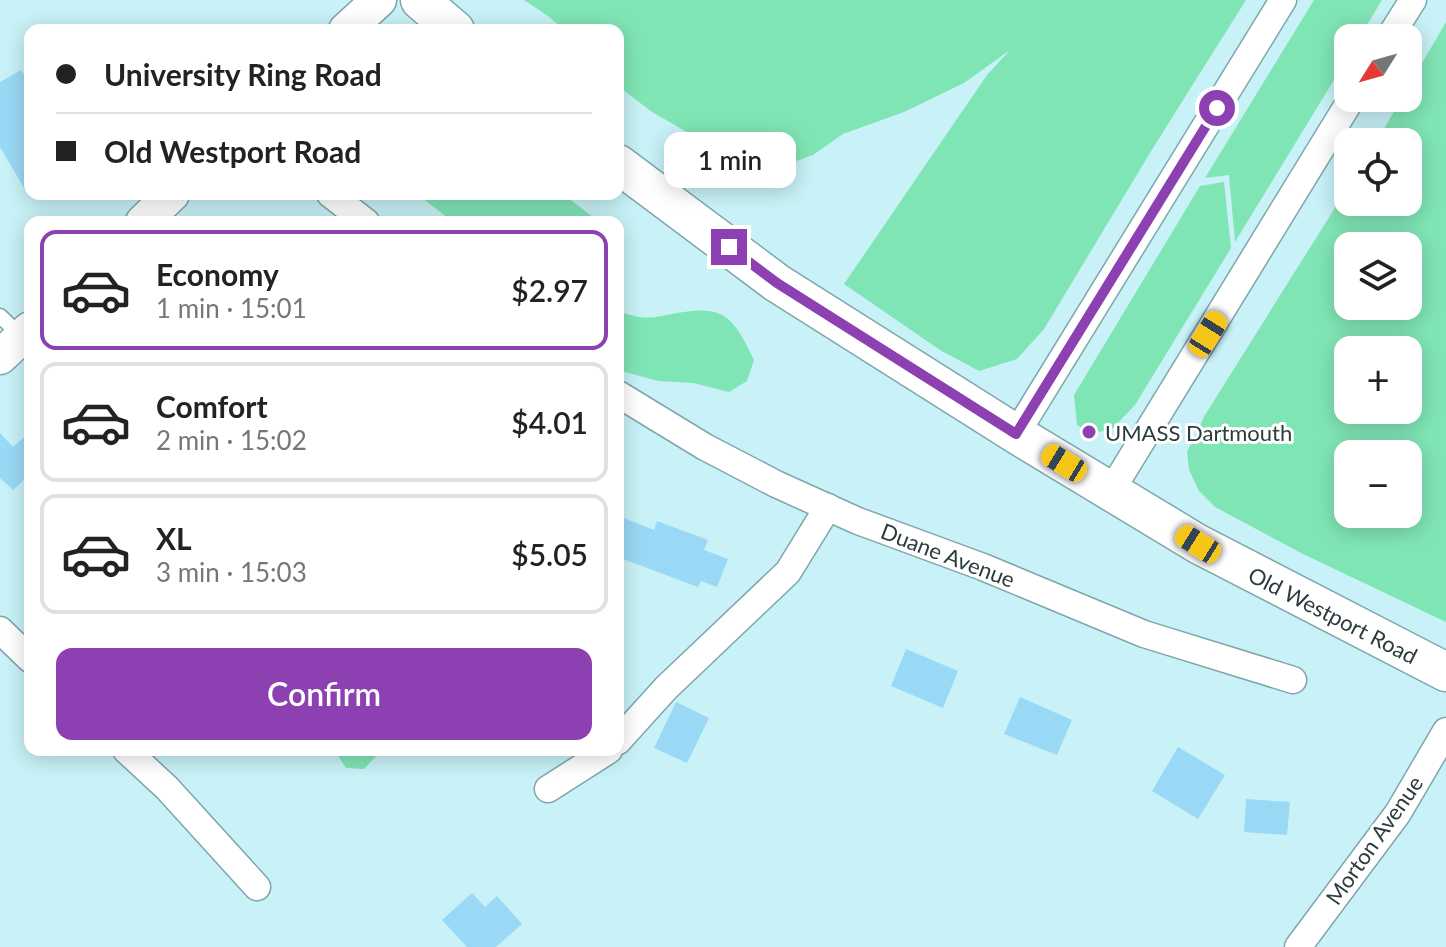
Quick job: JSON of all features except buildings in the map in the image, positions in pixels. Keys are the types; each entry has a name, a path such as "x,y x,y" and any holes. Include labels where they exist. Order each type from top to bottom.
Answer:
{"main road":[{"path":"420,0 448,24"},
{"name":"Old Westport Road","path":"624,168 777,283 1016,434 1198,544 1446,672"}],"street":[{"path":"353,24 379,0"},
{"path":"1016,434 1283,0"},
{"path":"1398,24 1413,0"},
{"path":"1111,491 1343,112"},
{"path":"149,216 166,200"},
{"path":"338,200 358,216"},
{"name":"Duane Avenue","path":"624,398 705,447 828,507 1144,634 1293,680"},
{"path":"624,734 666,688 788,572 828,507"},
{"path":"0,630 24,653"},
{"name":"Morton Avenue","path":"1298,947 1398,813 1446,731"},
{"path":"132,756 167,788 257,887"},
{"path":"548,789 600,756"}],"green space":[{"path":"524,0 1246,0 1044,329 1017,359 979,371 940,350 844,284 987,75 1010,50 964,83 904,112 843,134 813,155 780,167 757,169 741,167 707,150 694,136 652,112 624,91 624,24 557,24"},
{"path":"1314,0 1382,0 1367,24 1334,24 1334,80 1235,242 1229,175 1205,178"},
{"path":"1446,22 1446,622 1303,554 1215,507 1199,491 1189,470 1187,452 1205,415 1334,209 1334,216 1422,216 1422,128 1384,128 1394,112 1422,112 1422,63"},
{"path":"1224,182 1231,248 1135,405 1113,428 1092,434 1077,425 1074,395 1200,186"},
{"path":"425,200 571,200 592,216 445,216"},
{"path":"689,311 715,312 732,323 754,360 747,381 729,392 693,383 658,381 624,372 624,313 658,317"},
{"path":"338,756 376,756 364,769 346,768"}],"place":[{"name":"UMASS Dartmouth","path":"1089,432"}],"route":[{"path":"729,247 777,283 1016,434 1217,108"}]}
